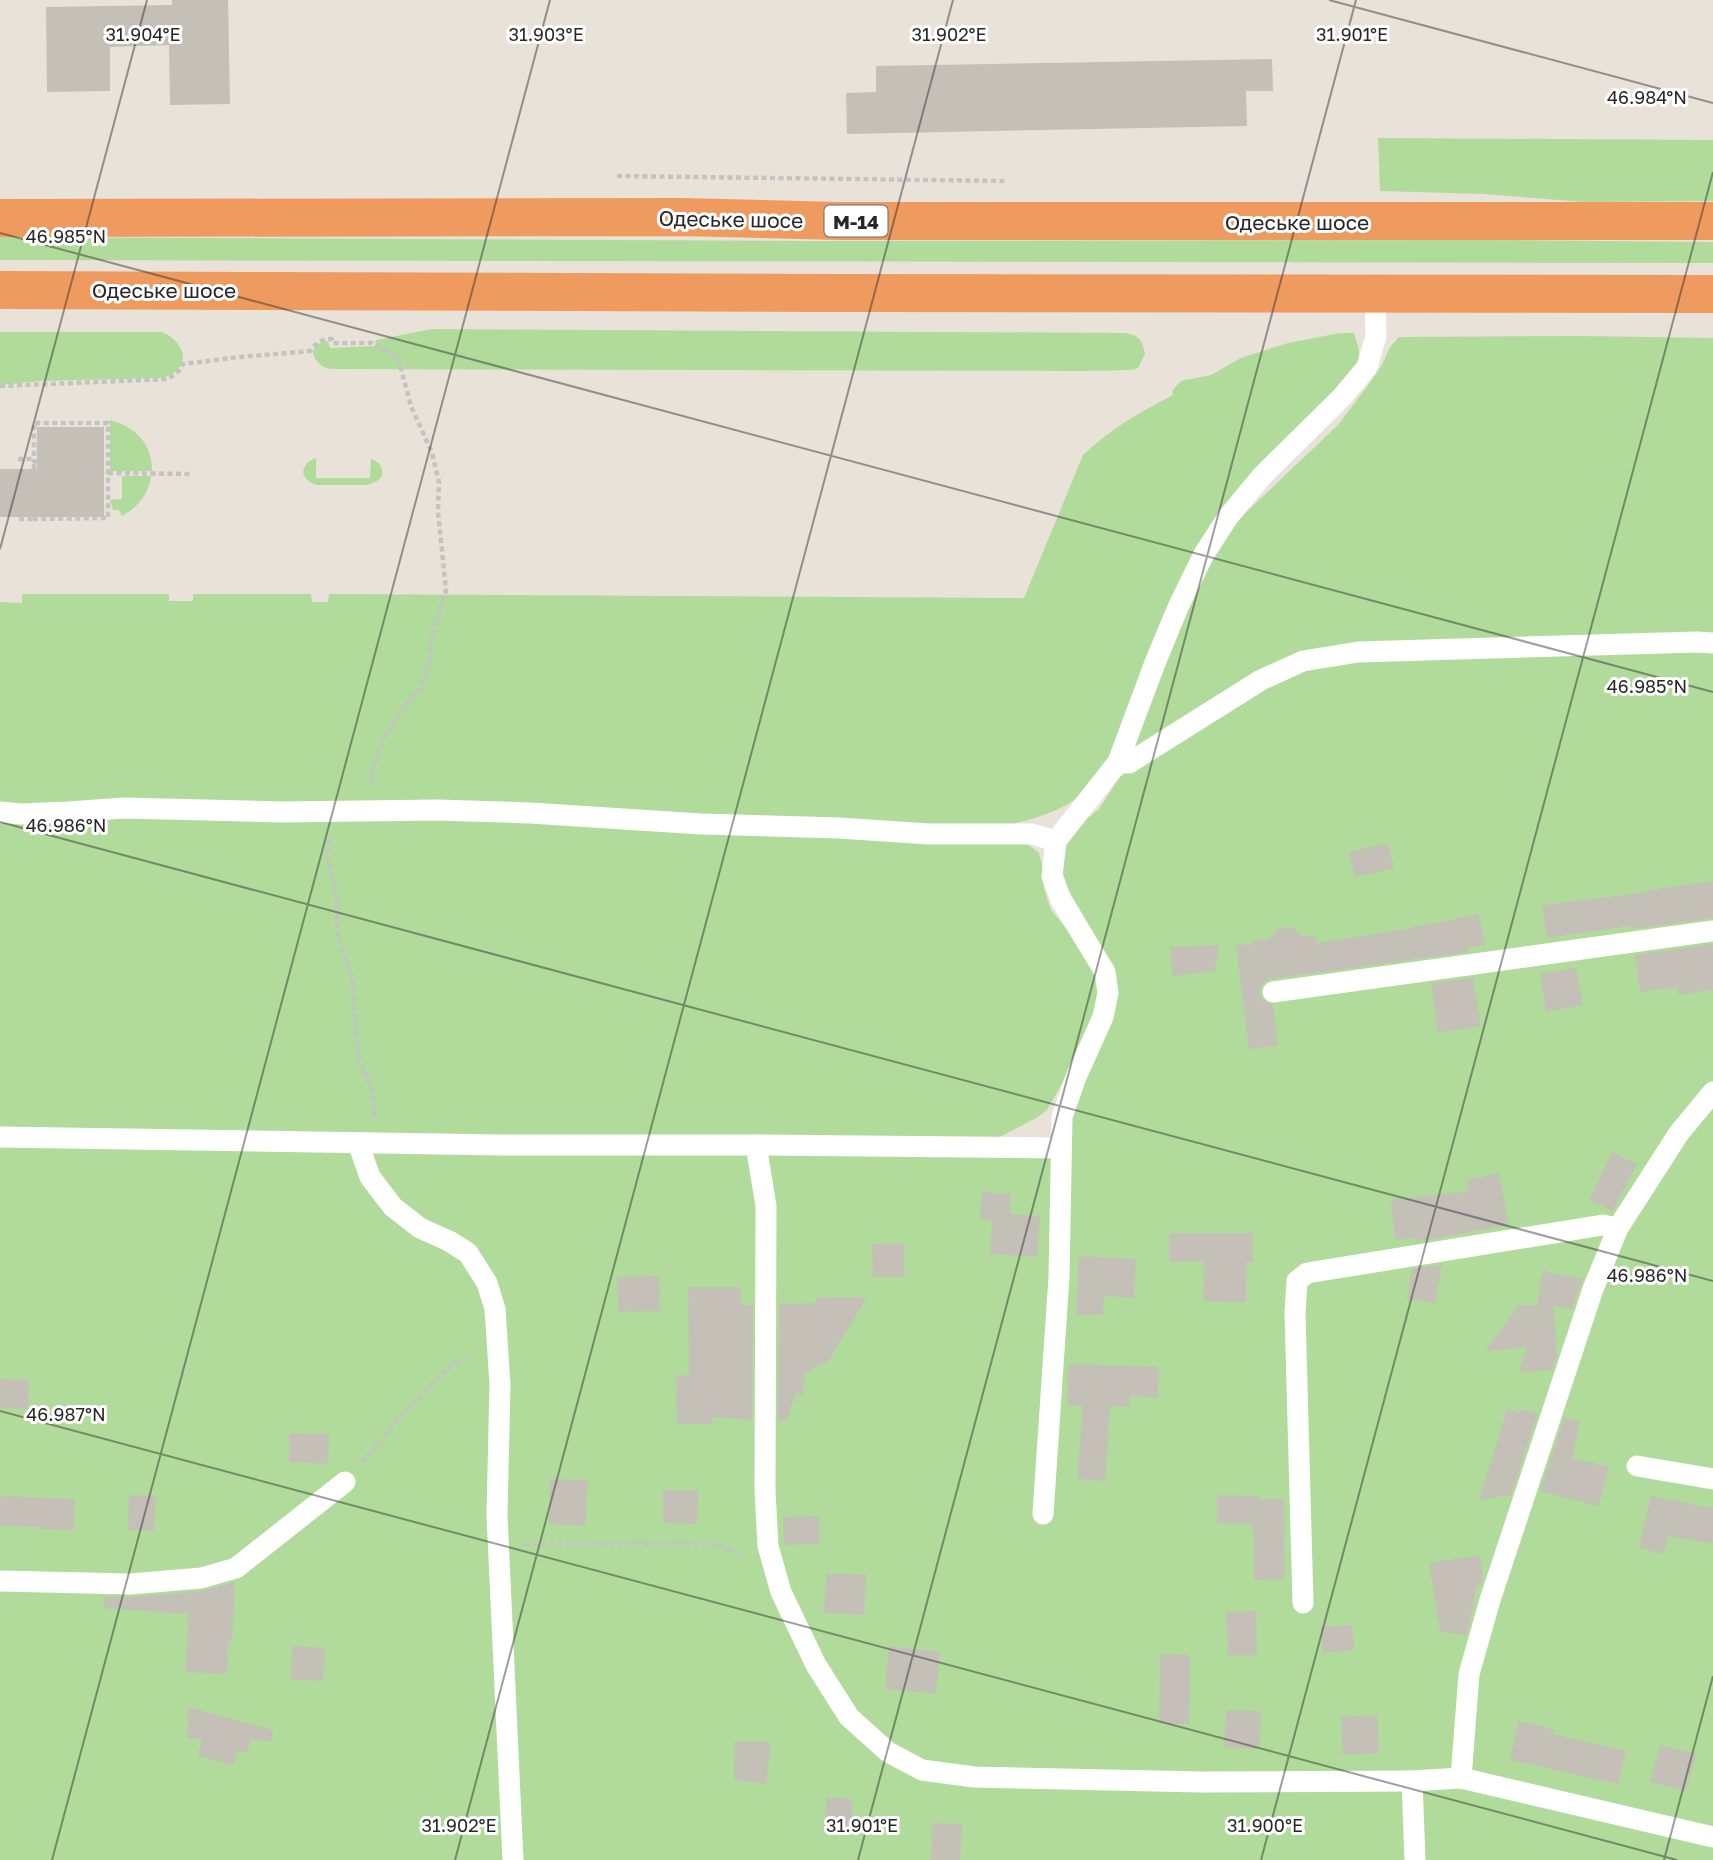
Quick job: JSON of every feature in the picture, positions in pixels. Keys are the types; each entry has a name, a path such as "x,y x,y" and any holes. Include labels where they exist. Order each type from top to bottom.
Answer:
{"highway":[{"name":"Одеське шосе","path":"0,218 681,217 839,222 1713,221"},
{"name":"Одеське шосе","path":"0,290 1713,294"}],"lane":[{"path":"1043,1514 1059,1277 1062,1117 1076,1077 1103,1017 1108,993 1105,972 1061,900 1052,876 1056,841 1118,762 1179,605 1204,554 1228,517 1262,476 1334,405 1367,367 1376,336 1375,294"},
{"path":"1118,762 1129,762 1261,680 1303,661 1358,652 1713,643"},
{"path":"0,812 21,814 124,808 437,810 929,834 1032,834 1056,841"},
{"path":"1273,992 1713,931"},
{"path":"1461,1778 1469,1674 1490,1600 1593,1289 1618,1228 1679,1133 1713,1092"},
{"path":"0,1137 597,1146 1061,1149"},
{"path":"358,1143 370,1177 393,1207 420,1228 468,1253 487,1283 495,1310 500,1384 497,1515 513,1860"},
{"path":"756,1145 766,1206 765,1491 768,1546 781,1592 816,1665 849,1717 888,1752 922,1770 987,1777 1202,1782 1412,1781 1461,1778 1713,1837"},
{"path":"1303,1603 1295,1313 1297,1281 1307,1273 1602,1225 1618,1228"},
{"path":"1637,1466 1713,1479"},
{"path":"0,1581 130,1584 201,1578 236,1568 345,1482"},
{"path":"1412,1781 1415,1860"}],"path":[{"path":"0,386 168,379 179,371 183,364 240,356 310,351 317,342 328,339 332,339 333,343 372,343 399,361 411,407 432,453 439,482 438,512 446,590 431,641 430,659 424,679 420,689 407,702 385,735 373,767 370,788 355,811 326,822 329,836 327,852 337,902 340,945 352,977 358,1056 373,1092 374,1113 358,1143"},
{"path":"19,519 108,519 108,423 34,423 34,469"},
{"path":"18,459 35,461"},
{"path":"108,472 190,474"},
{"path":"345,1482 398,1418 452,1365 498,1348"},
{"path":"499,1544 689,1543 723,1546 756,1559 772,1561"}],"green space":[{"path":"1378,138 1713,140 1713,201 1584,202 1485,194 1380,191"},
{"path":"0,237 1713,242 1713,263 0,260"},
{"path":"432,329 1125,333 1139,339 1145,354 1138,368 1132,370 1084,371 332,369 320,364 313,354 316,346 328,341 330,348 375,346 376,340"},
{"path":"0,332 162,332 177,343 183,356 182,363 171,374 161,378 40,381 0,385"},
{"path":"1354,333 1359,350 1359,361 1345,384 1244,482 1203,539 1106,768 1078,798 1046,814 999,827 0,805 0,602 22,603 22,594 169,594 169,601 193,601 193,594 311,594 312,602 328,602 329,594 1024,598 1083,455 1103,437 1173,395 1172,391 1181,381 1211,375 1241,358 1288,343"},
{"path":"1399,337 1713,338 1713,638 1308,655 1129,757 1207,563 1238,520 1338,425 1369,384 1390,347"},
{"path":"110,420 128,427 141,438 149,453 152,471 110,471"},
{"path":"316,458 316,478 370,478 371,459 380,465 382,476 368,485 317,485 307,480 303,472 306,464"},
{"path":"122,476 151,476 142,499 122,516 119,510 113,510 110,500 122,499"},
{"path":"1713,650 1713,1860 0,1860 0,1146 1069,1156 1073,1096 1099,1051 1110,1022 1110,965 1068,889 1063,873 1063,849 1083,822 1099,809 1120,777 1220,713 1295,670 1343,659"},
{"path":"454,817 1026,843 1039,853 1044,888 1051,910 1090,962 1098,982 1100,1004 1094,1027 1047,1110 992,1141 0,1129 0,818"}],"building":[{"path":"172,0 228,0 230,104 170,105 169,45 110,47 110,91 47,92 46,7 172,5"},
{"path":"1272,59 1273,91 1246,91 1247,126 847,134 846,93 876,92 876,66"},
{"path":"37,427 104,427 104,517 0,517 0,469 37,469"},
{"path":"1388,843 1394,868 1355,877 1349,852"},
{"path":"1713,881 1713,918 1547,938 1542,905"},
{"path":"1479,914 1485,945 1468,948 1468,952 1266,981 1261,986 1260,994 1263,1001 1273,1005 1278,1046 1249,1049 1236,945 1269,939 1278,928 1291,927 1303,936 1316,935 1317,943"},
{"path":"1713,944 1713,990 1678,995 1677,987 1640,992 1635,955"},
{"path":"1219,945 1215,971 1173,976 1170,947"},
{"path":"1576,968 1583,1005 1546,1012 1540,974"},
{"path":"1473,978 1481,1026 1438,1033 1431,983"},
{"path":"1612,1152 1637,1164 1613,1211 1589,1200"},
{"path":"1499,1173 1509,1225 1416,1242 1417,1238 1395,1240 1391,1200 1468,1191 1466,1180"},
{"path":"982,1192 1011,1194 1010,1214 1040,1216 1037,1257 990,1254 992,1220 980,1219"},
{"path":"1169,1233 1253,1233 1253,1262 1247,1262 1246,1303 1203,1301 1204,1262 1169,1262"},
{"path":"904,1243 904,1277 873,1277 872,1244"},
{"path":"1079,1256 1136,1259 1134,1298 1104,1296 1103,1315 1076,1315"},
{"path":"1442,1264 1435,1303 1407,1299 1412,1269"},
{"path":"1543,1271 1583,1279 1572,1309 1554,1306 1557,1356 1552,1370 1519,1372 1527,1347 1485,1352 1518,1305 1540,1305 1537,1303"},
{"path":"659,1276 660,1311 618,1312 617,1277"},
{"path":"688,1287 741,1287 741,1305 753,1305 752,1420 712,1417 712,1424 677,1424 676,1376 689,1375"},
{"path":"867,1297 829,1360 805,1374 803,1395 796,1394 786,1421 778,1421 779,1304 816,1303 816,1298"},
{"path":"1068,1364 1159,1367 1158,1398 1130,1396 1129,1407 1110,1406 1105,1481 1077,1479 1083,1406 1067,1405"},
{"path":"0,1379 29,1380 28,1409 0,1408"},
{"path":"1507,1409 1519,1413 1519,1409 1538,1413 1511,1495 1479,1500"},
{"path":"1564,1418 1580,1422 1572,1458 1609,1467 1599,1506 1540,1491"},
{"path":"289,1433 329,1434 328,1464 289,1462"},
{"path":"550,1479 588,1480 585,1526 549,1524"},
{"path":"663,1490 698,1490 697,1524 663,1523"},
{"path":"129,1495 156,1496 154,1531 128,1530"},
{"path":"1217,1495 1284,1499 1285,1579 1254,1580 1253,1524 1217,1523"},
{"path":"0,1496 75,1499 74,1530 0,1526"},
{"path":"1651,1496 1713,1508 1713,1544 1668,1536 1664,1554 1639,1548"},
{"path":"819,1516 819,1544 784,1545 783,1517"},
{"path":"1480,1555 1483,1578 1481,1585 1476,1586 1466,1635 1440,1632 1429,1563"},
{"path":"826,1573 866,1575 864,1615 824,1613"},
{"path":"235,1582 232,1642 228,1641 227,1674 186,1672 188,1614 104,1608 104,1597 202,1591"},
{"path":"1256,1611 1257,1655 1228,1656 1226,1612"},
{"path":"1352,1625 1354,1650 1323,1653 1321,1627"},
{"path":"293,1646 325,1648 323,1681 290,1679"},
{"path":"889,1646 940,1652 936,1694 885,1689"},
{"path":"1160,1654 1190,1655 1189,1724 1159,1724"},
{"path":"188,1707 273,1730 272,1741 251,1740 247,1753 237,1750 234,1765 198,1756 202,1739 187,1738"},
{"path":"1226,1710 1261,1711 1259,1749 1224,1747"},
{"path":"1377,1715 1379,1753 1343,1755 1341,1717"},
{"path":"1518,1721 1554,1729 1553,1734 1626,1751 1618,1784 1510,1760"},
{"path":"735,1742 771,1742 766,1784 734,1780"},
{"path":"1660,1745 1696,1754 1686,1791 1650,1782"},
{"path":"826,1797 852,1799 851,1829 825,1827"},
{"path":"932,1823 962,1824 960,1860 931,1860"}]}
